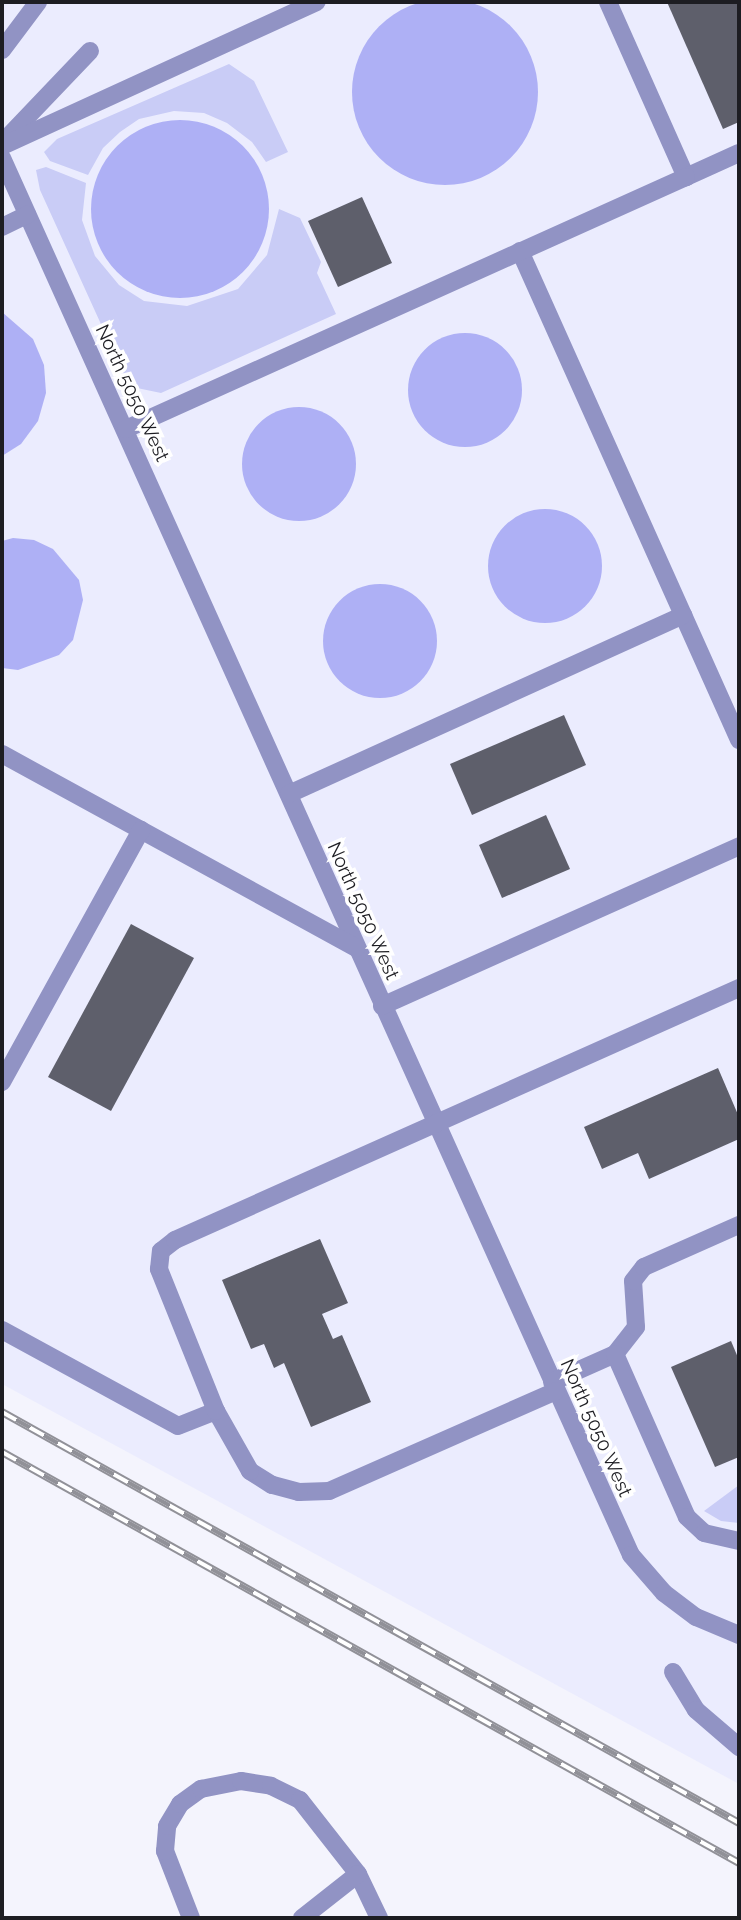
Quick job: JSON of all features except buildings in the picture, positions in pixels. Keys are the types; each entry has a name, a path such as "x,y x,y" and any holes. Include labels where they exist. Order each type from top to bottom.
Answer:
{"street":[{"path":"2,50 38,2"},
{"path":"2,145 317,2"},
{"path":"608,2 686,177"},
{"path":"2,145 90,51"},
{"path":"126,429 739,153"},
{"name":"North 5050 West","path":"2,158 126,429 433,1123 631,1555 664,1593 696,1618 739,1635"},
{"path":"2,227 27,215"},
{"path":"520,251 739,740"},
{"path":"289,794 683,615"},
{"path":"2,754 356,948"},
{"path":"2,1082 141,831"},
{"path":"382,1006 739,846"},
{"path":"739,988 175,1240 161,1251 159,1269 216,1411 250,1471 271,1485 299,1493 329,1491 554,1386 615,1354 636,1327 633,1280 645,1267 739,1225"},
{"path":"2,1330 178,1426 216,1411"},
{"path":"615,1354 687,1517 704,1533 739,1541"},
{"path":"673,1672 696,1710 739,1747"},
{"path":"191,1918 165,1852 167,1826 180,1804 201,1789 242,1781 271,1786 300,1800 358,1874 379,1918"},
{"path":"302,1918 358,1874"}],"shaded area":[{"path":"2,2 739,2 739,1784 2,1384"},
{"path":"229,64 254,81 288,152 266,162 252,142 227,123 204,113 174,111 139,119 120,132 103,148 88,175 50,161 44,152 57,139"},
{"path":"46,167 86,183 82,220 95,256 119,285 144,301 187,306 238,289 267,255 279,209 300,218 321,262 317,273 336,314 161,393 137,388 125,377 40,190 36,170"},
{"path":"739,1485 739,1523 721,1521 704,1511"}],"water":[{"path":"445,-1 463,0 481,6 497,14 511,26 523,40 531,56 537,74 537,110 531,128 523,144 511,158 497,170 481,178 463,184 445,185 427,184 409,178 393,170 379,158 367,144 359,128 353,110 352,92 353,74 359,56 367,40 379,26 393,14 409,6 427,0"},
{"path":"180,120 214,127 243,146 262,175 269,209 262,243 243,272 214,291 180,298 146,291 117,272 98,243 91,209 98,175 117,146 146,127"},
{"path":"2,312 33,339 44,365 46,393 38,421 21,444 2,456"},
{"path":"465,333 487,337 505,350 518,368 522,390 518,412 505,430 487,443 465,447 443,443 425,430 412,412 408,390 412,368 425,350 443,337"},
{"path":"299,407 321,411 339,424 352,442 356,464 352,486 339,504 321,517 299,521 277,517 259,504 246,486 242,464 246,442 259,424 277,411"},
{"path":"545,509 567,513 585,526 598,544 602,566 598,588 585,606 567,619 545,623 523,619 505,606 492,588 488,566 492,544 505,526 523,513"},
{"path":"13,538 34,540 53,549 79,580 83,600 73,640 59,655 18,670 2,668 2,541"},
{"path":"380,584 402,588 420,601 433,619 437,641 433,663 420,681 402,694 380,698 358,694 340,681 327,663 323,641 327,619 340,601 358,588"}],"railway":[{"path":"2,1412 739,1823"},
{"path":"2,1452 739,1863"}]}
